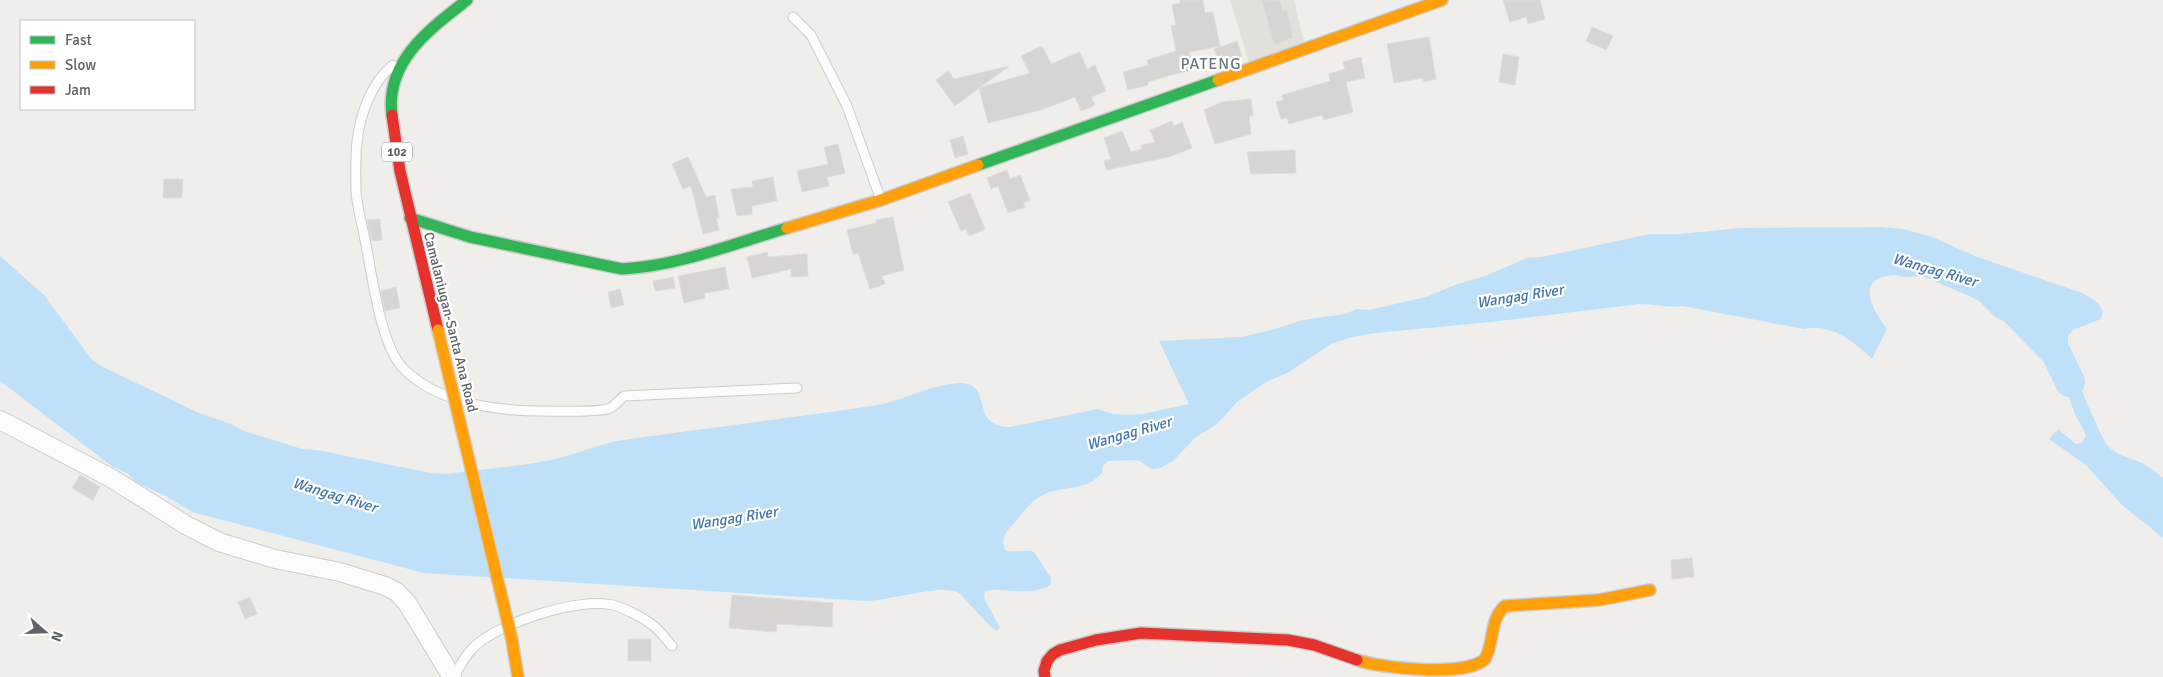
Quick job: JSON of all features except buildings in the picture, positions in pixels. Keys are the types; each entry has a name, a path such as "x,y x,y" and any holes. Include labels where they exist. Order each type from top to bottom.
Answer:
{"street":[{"name":"Camalaniugan-Santa Ana Road","path":"468,0 425,33 409,53 394,85 391,105 400,171 410,218 512,640 518,677"},
{"path":"410,218 470,237 622,269 644,268 664,264 881,200 1442,0"},
{"path":"0,420 111,478 186,525 219,542 275,560 340,572 385,586 397,592 407,603 453,677"},
{"path":"1044,677 1043,672 1048,658 1060,650 1074,645 1140,633 1300,642 1372,666 1409,673 1452,674 1469,671 1481,665 1486,655 1497,615 1502,608 1508,606 1599,600 1650,590"}],"lane":[{"path":"793,17 811,35 847,106 881,200"},
{"path":"409,53 381,76 371,93 357,142 356,193 377,302 392,353 402,368 416,380 438,392 479,406 513,411 576,411 609,408 624,396 797,388"},
{"path":"453,677 473,648 482,640 519,622 555,609 590,603 614,605 652,624 672,646"}],"shaded area":[{"path":"1230,0 1294,0 1304,42 1249,62"}],"water":[{"path":"1881,227 1903,229 1932,237 1975,256 2082,293 2097,303 2103,312 2101,319 2073,330 2068,336 2071,360 2106,444 2118,454 2148,466 2163,478 2163,538 2122,505 2086,465 2049,439 2058,429 2076,444 2083,442 2086,435 2075,414 2061,377 2048,359 2052,337 2049,330 2043,325 2002,320 1995,317 1978,300 1925,277 1894,275 1881,277 1870,288 1872,304 1887,329 1872,359 1849,340 1832,331 1814,328 1804,329 1683,306 1639,304 1491,322 1375,333 1352,337 1331,344 1287,373 1266,382 1237,402 1217,424 1195,438 1173,461 1160,468 1152,469 1139,461 1108,461 1103,466 1102,473 1090,482 1079,487 1046,493 1035,500 1007,532 1004,538 1004,545 1005,550 1009,551 1034,552 1051,578 1051,585 1043,589 1027,591 985,591 984,598 1000,628 997,631 959,593 951,590 928,591 866,601 424,573 192,512 166,496 137,483 127,473 113,467 0,381 0,256 45,296 92,360 105,368 199,413 231,424 244,431 302,449 317,450 431,473 446,474 551,460 624,440 872,406 894,401 938,386 960,383 970,385 977,390 989,420 997,425 1010,427 1098,409 1113,414 1143,414 1189,404 1159,341 1241,337 1303,320 1345,314 1357,309 1369,310 1426,297 1455,285 1485,276 1527,258 1542,257 1650,234 1680,234 1741,228"}],"waterway":[{"name":"Wangag River","path":"1998,294 2056,353 2070,382"}],"traffic: fast":[{"path":"392,115 392,96 396,78 403,63 425,35 467,0"},
{"path":"978,165 1218,80"},
{"path":"410,218 470,237 622,269 664,264 685,259 787,228"}],"traffic: slow":[{"path":"1218,80 1442,0"},
{"path":"787,228 881,200 978,165"},
{"path":"438,330 512,640"},
{"path":"1357,660 1386,666 1424,670 1444,670 1475,665 1485,659 1494,624 1505,606 1599,600 1650,590"},
{"path":"512,640 518,677"}],"traffic: jam":[{"path":"392,115 400,171 438,330"},
{"path":"1045,677 1044,671 1047,661 1060,650 1096,640 1141,633 1288,640 1314,645 1357,660"}],"district":[{"name":"PATENG","path":"1211,63"}]}
